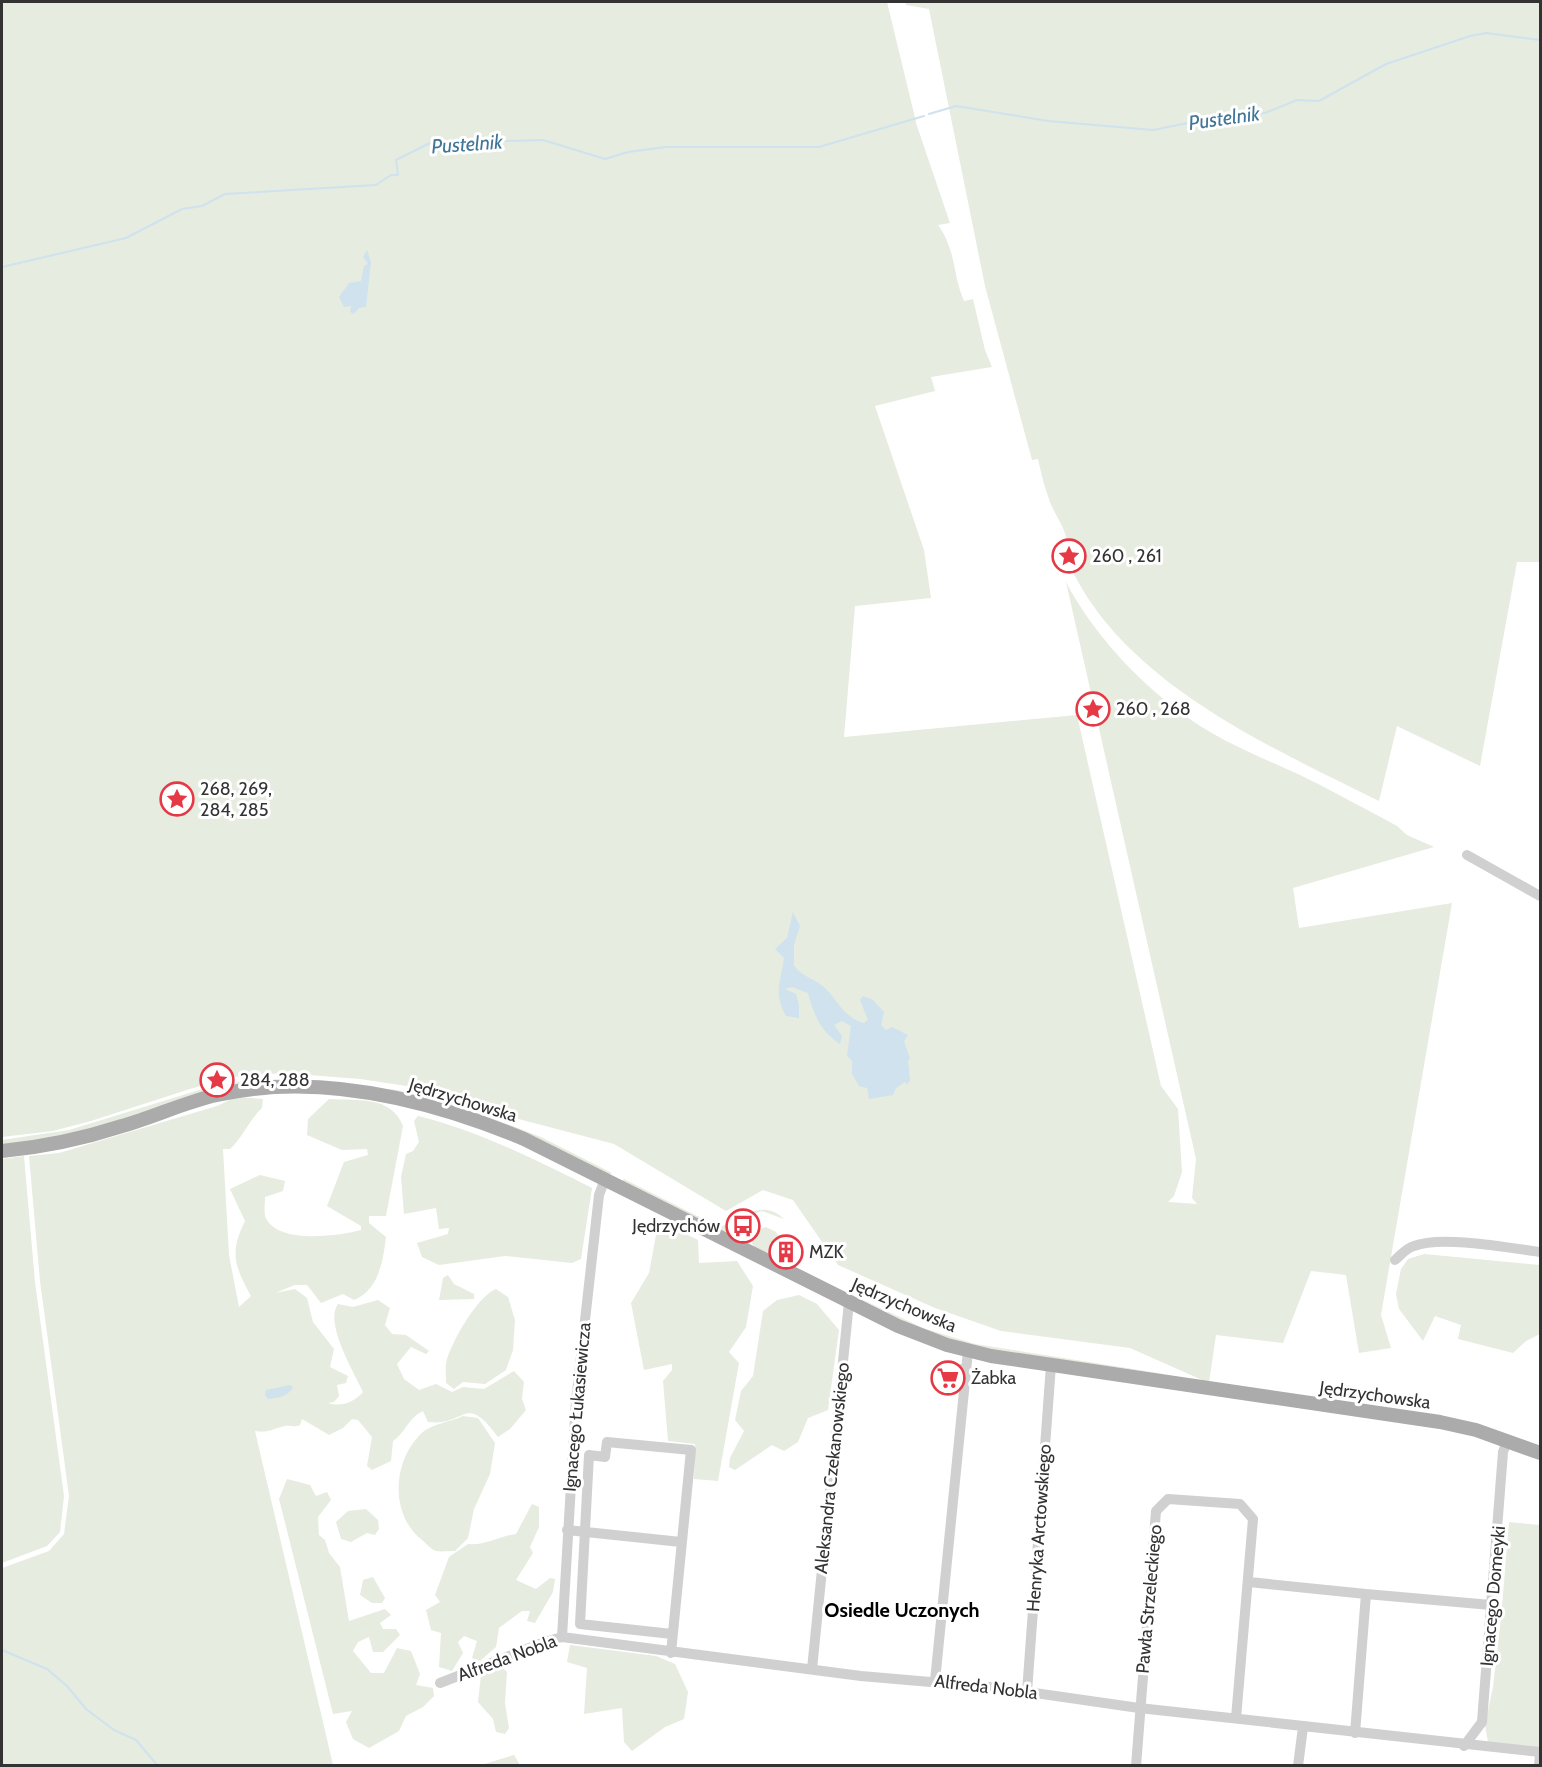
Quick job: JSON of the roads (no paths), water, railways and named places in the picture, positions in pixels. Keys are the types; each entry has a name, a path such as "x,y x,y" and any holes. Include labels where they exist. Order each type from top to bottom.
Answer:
{"main road":[{"name":"Jędrzychowska","path":"2,1151 80,1138 216,1095 240,1091 304,1088 419,1103 465,1116 524,1138 849,1302 917,1334 968,1351 1440,1422 1507,1440 1540,1453"}],"street":[{"path":"1467,855 1540,896"},
{"name":"Ignacego Łukasiewicza","path":"562,1637 576,1401 599,1195 605,1179"},
{"path":"1395,1260 1414,1245 1432,1243 1485,1245 1540,1252"},
{"name":"Aleksandra Czekanowskiego","path":"812,1669 849,1302"},
{"path":"935,1681 968,1351"},
{"name":"Henryka Arctowskiego","path":"1027,1692 1052,1365"},
{"path":"951,1368 966,1370"},
{"name":"Ignacego Domeyki","path":"1464,1746 1482,1722 1503,1452 1507,1440"},
{"path":"670,1653 672,1634 681,1542 691,1450 607,1442 605,1457 589,1455 580,1624 672,1634"},
{"name":"Pawła Strzeleckiego","path":"1136,1766 1156,1511 1168,1499 1240,1504 1253,1519 1236,1718"},
{"path":"567,1530 681,1542"},
{"path":"1249,1582 1491,1605"},
{"path":"1355,1733 1366,1593"},
{"name":"Alfreda Nobla","path":"440,1683 542,1642 562,1637 670,1653 935,1681 1139,1708 1540,1753"},
{"path":"1299,1766 1303,1727"},
{"path":"1539,1766 1540,1753"}],"water":[{"path":"367,250 371,262 366,307 359,308 354,314 350,312 351,306 344,307 339,297 349,283 361,281 364,266 368,264 363,257"},
{"path":"793,912 800,926 794,945 794,966 829,992 849,1016 864,1023 868,1020 860,1000 863,996 873,1000 884,1012 881,1025 886,1030 892,1027 908,1035 904,1041 910,1059 908,1061 910,1080 907,1085 905,1082 896,1088 893,1095 869,1099 867,1088 859,1086 852,1074 852,1061 847,1056 851,1026 842,1021 834,1025 842,1036 840,1044 833,1039 819,1022 808,993 792,987 785,989 796,994 799,1005 799,1018 786,1016 779,994 784,958 775,949 787,938"},
{"path":"290,1385 293,1387 283,1396 268,1399 265,1395 266,1390"}],"waterway":[{"name":"Pustelnik","path":"929,114 956,106 1048,121 1153,130 1218,117 1265,113 1297,100 1319,101 1386,64 1470,36 1486,33 1540,40"},
{"name":"Pustelnik","path":"2,267 126,238 182,209 202,206 225,194 376,185 391,175 398,175 396,160 430,143 543,140 605,159 628,152 666,147 819,147 924,116"},
{"path":"2,1650 47,1669 67,1686 86,1709 114,1730 136,1740 158,1766"}],"place":[{"name":"260 , 261","path":"1069,556"},
{"name":"260 , 268","path":"1093,709"},
{"name":"268, 269, 284, 285","path":"177,799"},
{"name":"284, 288","path":"217,1080"},
{"name":"Jędrzychów","path":"743,1226"},
{"name":"MZK","path":"786,1252"},
{"name":"Żabka","path":"948,1378"}],"district":[{"name":"Osiedle Uczonych","path":"902,1610"}]}
